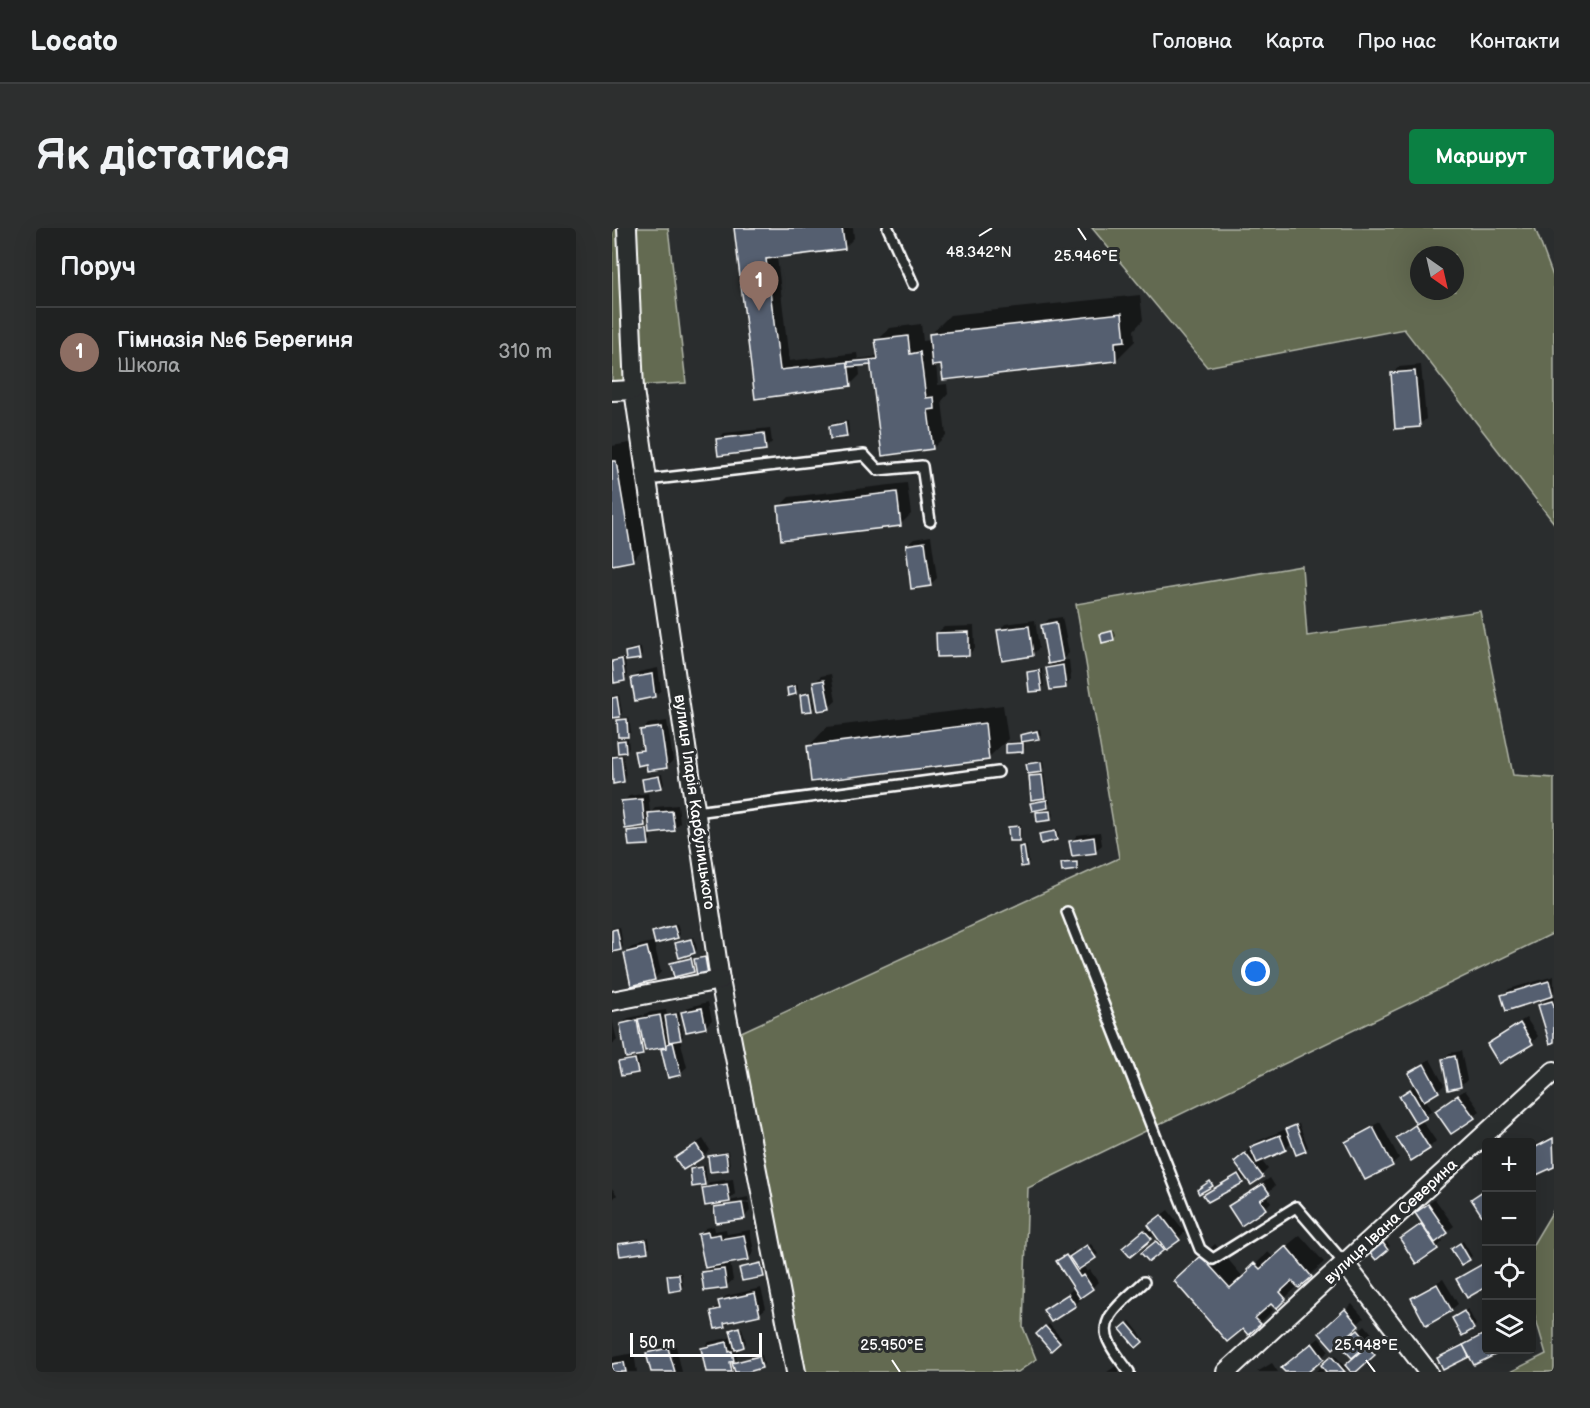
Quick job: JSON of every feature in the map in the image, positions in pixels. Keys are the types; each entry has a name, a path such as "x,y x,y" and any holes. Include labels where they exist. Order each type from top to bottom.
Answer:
{"street":[{"name":"вулиця Іларія Карбулицького","path":"627,228 634,390 720,980 796,1372"},
{"path":"612,392 634,390"},
{"path":"612,1001 720,980"},
{"name":"вулиця Івана Северина","path":"1227,1372 1554,1071"},
{"path":"1345,1264 1428,1372"}],"lane":[{"path":"888,228 913,284"},
{"path":"647,480 864,455 878,470 922,466 930,521"},
{"path":"696,812 998,772"},
{"path":"1067,912 1200,1249 1213,1259 1296,1207 1345,1264"},
{"path":"1130,1372 1109,1344 1106,1323 1111,1313 1144,1282"}],"green space":[{"path":"612,228 668,228 686,383 612,387"},
{"path":"1092,228 1535,228 1554,279 1554,523 1404,329 1207,367"},
{"path":"1302,566 1307,636 1480,611 1513,775 1554,778 1554,933 1028,1188 1023,1327 1036,1359 1018,1372 791,1372 724,1040 1119,858 1076,604"},
{"path":"1554,1209 1554,1372 1510,1372 1546,1354 1536,1320 1536,1239"}],"building":[{"path":"734,228 842,228 845,249 766,259 780,370 848,362 851,386 755,399"},
{"path":"1122,313 1125,341 1115,342 1116,361 943,380 941,365 932,366 929,334"},
{"path":"908,336 910,354 920,352 926,398 934,397 935,409 928,410 933,449 882,456 870,360 878,359 875,340"},
{"path":"870,360 871,365 848,367 848,362"},
{"path":"1415,371 1420,427 1395,429 1391,373"},
{"path":"845,423 847,437 830,439 829,426"},
{"path":"764,433 766,450 718,456 716,439"},
{"path":"612,461 616,461 633,561 612,565"},
{"path":"897,492 901,526 781,540 778,506"},
{"path":"925,542 931,586 911,589 906,545"},
{"path":"1056,622 1063,661 1048,664 1041,625"},
{"path":"1029,626 1033,656 1002,661 997,630"},
{"path":"1112,631 1114,640 1102,643 1100,634"},
{"path":"969,632 969,656 937,657 936,633"},
{"path":"638,649 640,659 626,661 625,652"},
{"path":"622,659 625,681 614,683 612,661"},
{"path":"1063,665 1066,688 1050,690 1046,668"},
{"path":"1039,670 1042,691 1029,692 1027,672"},
{"path":"652,674 655,697 635,701 631,678"},
{"path":"824,680 830,709 818,711 813,682"},
{"path":"795,686 796,694 788,696 787,688"},
{"path":"809,693 812,711 802,712 800,695"},
{"path":"617,697 620,717 612,718 612,698"},
{"path":"627,719 628,737 618,737 617,720"},
{"path":"985,723 989,760 811,782 807,746"},
{"path":"661,727 667,768 647,771 646,764 637,766 634,751 643,750 640,730"},
{"path":"1037,731 1039,739 1021,742 1020,735"},
{"path":"625,740 626,752 618,753 617,741"},
{"path":"1023,743 1023,752 1006,753 1006,744"},
{"path":"621,756 624,782 613,784 612,757"},
{"path":"1041,762 1042,772 1028,774 1026,764"},
{"path":"1042,775 1045,798 1031,800 1029,776"},
{"path":"659,776 662,788 644,791 642,779"},
{"path":"642,799 645,826 625,829 621,801"},
{"path":"1047,800 1048,808 1032,811 1030,803"},
{"path":"672,811 675,831 650,834 648,813"},
{"path":"1050,811 1051,820 1037,822 1036,812"},
{"path":"1019,826 1019,841 1009,841 1008,827"},
{"path":"647,829 649,845 629,846 627,831"},
{"path":"1055,831 1057,840 1041,844 1039,834"},
{"path":"1094,837 1096,853 1072,856 1069,841"},
{"path":"1024,846 1027,866 1021,867 1019,847"},
{"path":"1077,862 1077,870 1062,872 1061,863"},
{"path":"674,926 678,938 655,944 652,932"},
{"path":"617,929 621,950 612,952 612,930"},
{"path":"691,939 695,953 679,958 675,943"},
{"path":"647,947 655,980 631,986 624,953"},
{"path":"705,957 708,974 697,976 694,959"},
{"path":"691,958 694,972 674,977 670,963"},
{"path":"1549,981 1553,996 1506,1011 1501,995"},
{"path":"1552,1001 1554,1042 1550,1044 1538,1005"},
{"path":"702,1008 706,1028 686,1032 681,1012"},
{"path":"676,1014 681,1040 669,1042 665,1016"},
{"path":"660,1015 666,1047 645,1051 638,1019"},
{"path":"637,1020 643,1055 626,1058 620,1024"},
{"path":"1520,1023 1533,1044 1499,1064 1487,1044"},
{"path":"673,1042 681,1075 668,1078 661,1049 667,1048 667,1044"},
{"path":"1455,1056 1461,1087 1448,1090 1442,1059"},
{"path":"635,1059 638,1073 621,1076 618,1062"},
{"path":"1424,1064 1439,1092 1424,1101 1408,1073"},
{"path":"1410,1089 1427,1118 1416,1124 1399,1096"},
{"path":"1458,1095 1475,1118 1451,1134 1435,1111"},
{"path":"1296,1125 1306,1151 1296,1155 1286,1129"},
{"path":"1415,1125 1430,1149 1411,1161 1396,1138"},
{"path":"1373,1127 1393,1166 1365,1180 1345,1142"},
{"path":"1280,1135 1286,1150 1257,1163 1250,1147"},
{"path":"1553,1138 1554,1167 1536,1175 1536,1147"},
{"path":"696,1144 704,1157 683,1170 675,1158"},
{"path":"726,1153 728,1170 710,1172 708,1156"},
{"path":"1245,1153 1263,1177 1251,1185 1234,1162"},
{"path":"702,1167 705,1185 692,1187 690,1169"},
{"path":"1238,1174 1243,1183 1208,1202 1203,1195"},
{"path":"1210,1181 1213,1186 1199,1194 1197,1190"},
{"path":"727,1184 730,1202 705,1206 702,1188"},
{"path":"1263,1184 1270,1194 1260,1200 1266,1209 1241,1226 1228,1206"},
{"path":"1482,1192 1482,1216 1471,1199"},
{"path":"742,1203 745,1219 716,1223 714,1207"},
{"path":"1428,1204 1448,1233 1435,1243 1415,1213"},
{"path":"1161,1215 1180,1240 1166,1250 1148,1225"},
{"path":"1421,1224 1438,1249 1416,1264 1400,1239"},
{"path":"1144,1230 1152,1239 1130,1257 1122,1248"},
{"path":"708,1232 709,1236 720,1234 721,1239 744,1235 749,1260 705,1268 698,1234"},
{"path":"646,1240 648,1252 620,1256 618,1244"},
{"path":"1156,1241 1164,1250 1149,1262 1141,1253"},
{"path":"1383,1243 1388,1250 1376,1260 1370,1253"},
{"path":"1460,1243 1470,1260 1461,1265 1451,1249"},
{"path":"1087,1245 1096,1258 1078,1270 1069,1257"},
{"path":"1286,1246 1312,1277 1299,1288 1292,1281 1280,1292 1286,1299 1276,1309 1271,1304 1255,1318 1261,1324 1248,1335 1243,1329 1227,1342 1174,1281 1201,1256 1230,1288 1248,1272 1247,1270 1254,1263 1260,1269"},
{"path":"1066,1255 1080,1277 1084,1275 1093,1289 1080,1298 1056,1261"},
{"path":"761,1263 764,1277 742,1281 739,1268"},
{"path":"1482,1264 1482,1289 1467,1298 1456,1279"},
{"path":"724,1269 727,1288 704,1291 701,1272"},
{"path":"679,1274 681,1290 669,1292 667,1275"},
{"path":"1437,1284 1452,1311 1426,1326 1411,1298"},
{"path":"755,1293 760,1315 724,1323 725,1327 715,1329 711,1311 720,1309 718,1301"},
{"path":"1068,1294 1076,1306 1051,1322 1043,1310"},
{"path":"1345,1309 1359,1326 1333,1349 1319,1333"},
{"path":"1464,1311 1474,1329 1462,1336 1452,1318"},
{"path":"1127,1323 1143,1342 1136,1348 1120,1329"},
{"path":"1045,1326 1060,1343 1051,1351 1036,1334"},
{"path":"739,1327 744,1347 735,1350 730,1330"},
{"path":"1358,1330 1369,1343 1352,1358 1340,1345"},
{"path":"1482,1335 1482,1354 1495,1355 1474,1365 1463,1345"},
{"path":"727,1342 734,1361 730,1362 732,1372 706,1372 701,1348"},
{"path":"1312,1343 1324,1359 1308,1372 1285,1372 1281,1368"},
{"path":"1463,1345 1469,1357 1443,1370 1437,1358"},
{"path":"1367,1346 1375,1355 1356,1372 1351,1372 1345,1365"},
{"path":"668,1348 675,1372 651,1372 646,1353"},
{"path":"759,1356 762,1368 748,1372 735,1372 732,1363"},
{"path":"1331,1356 1345,1372 1326,1372 1321,1365"},
{"path":"624,1362 626,1372 612,1372 612,1364"}],"place":[{"name":"Гімназія №6 Берегиня","path":"759,311"}]}
